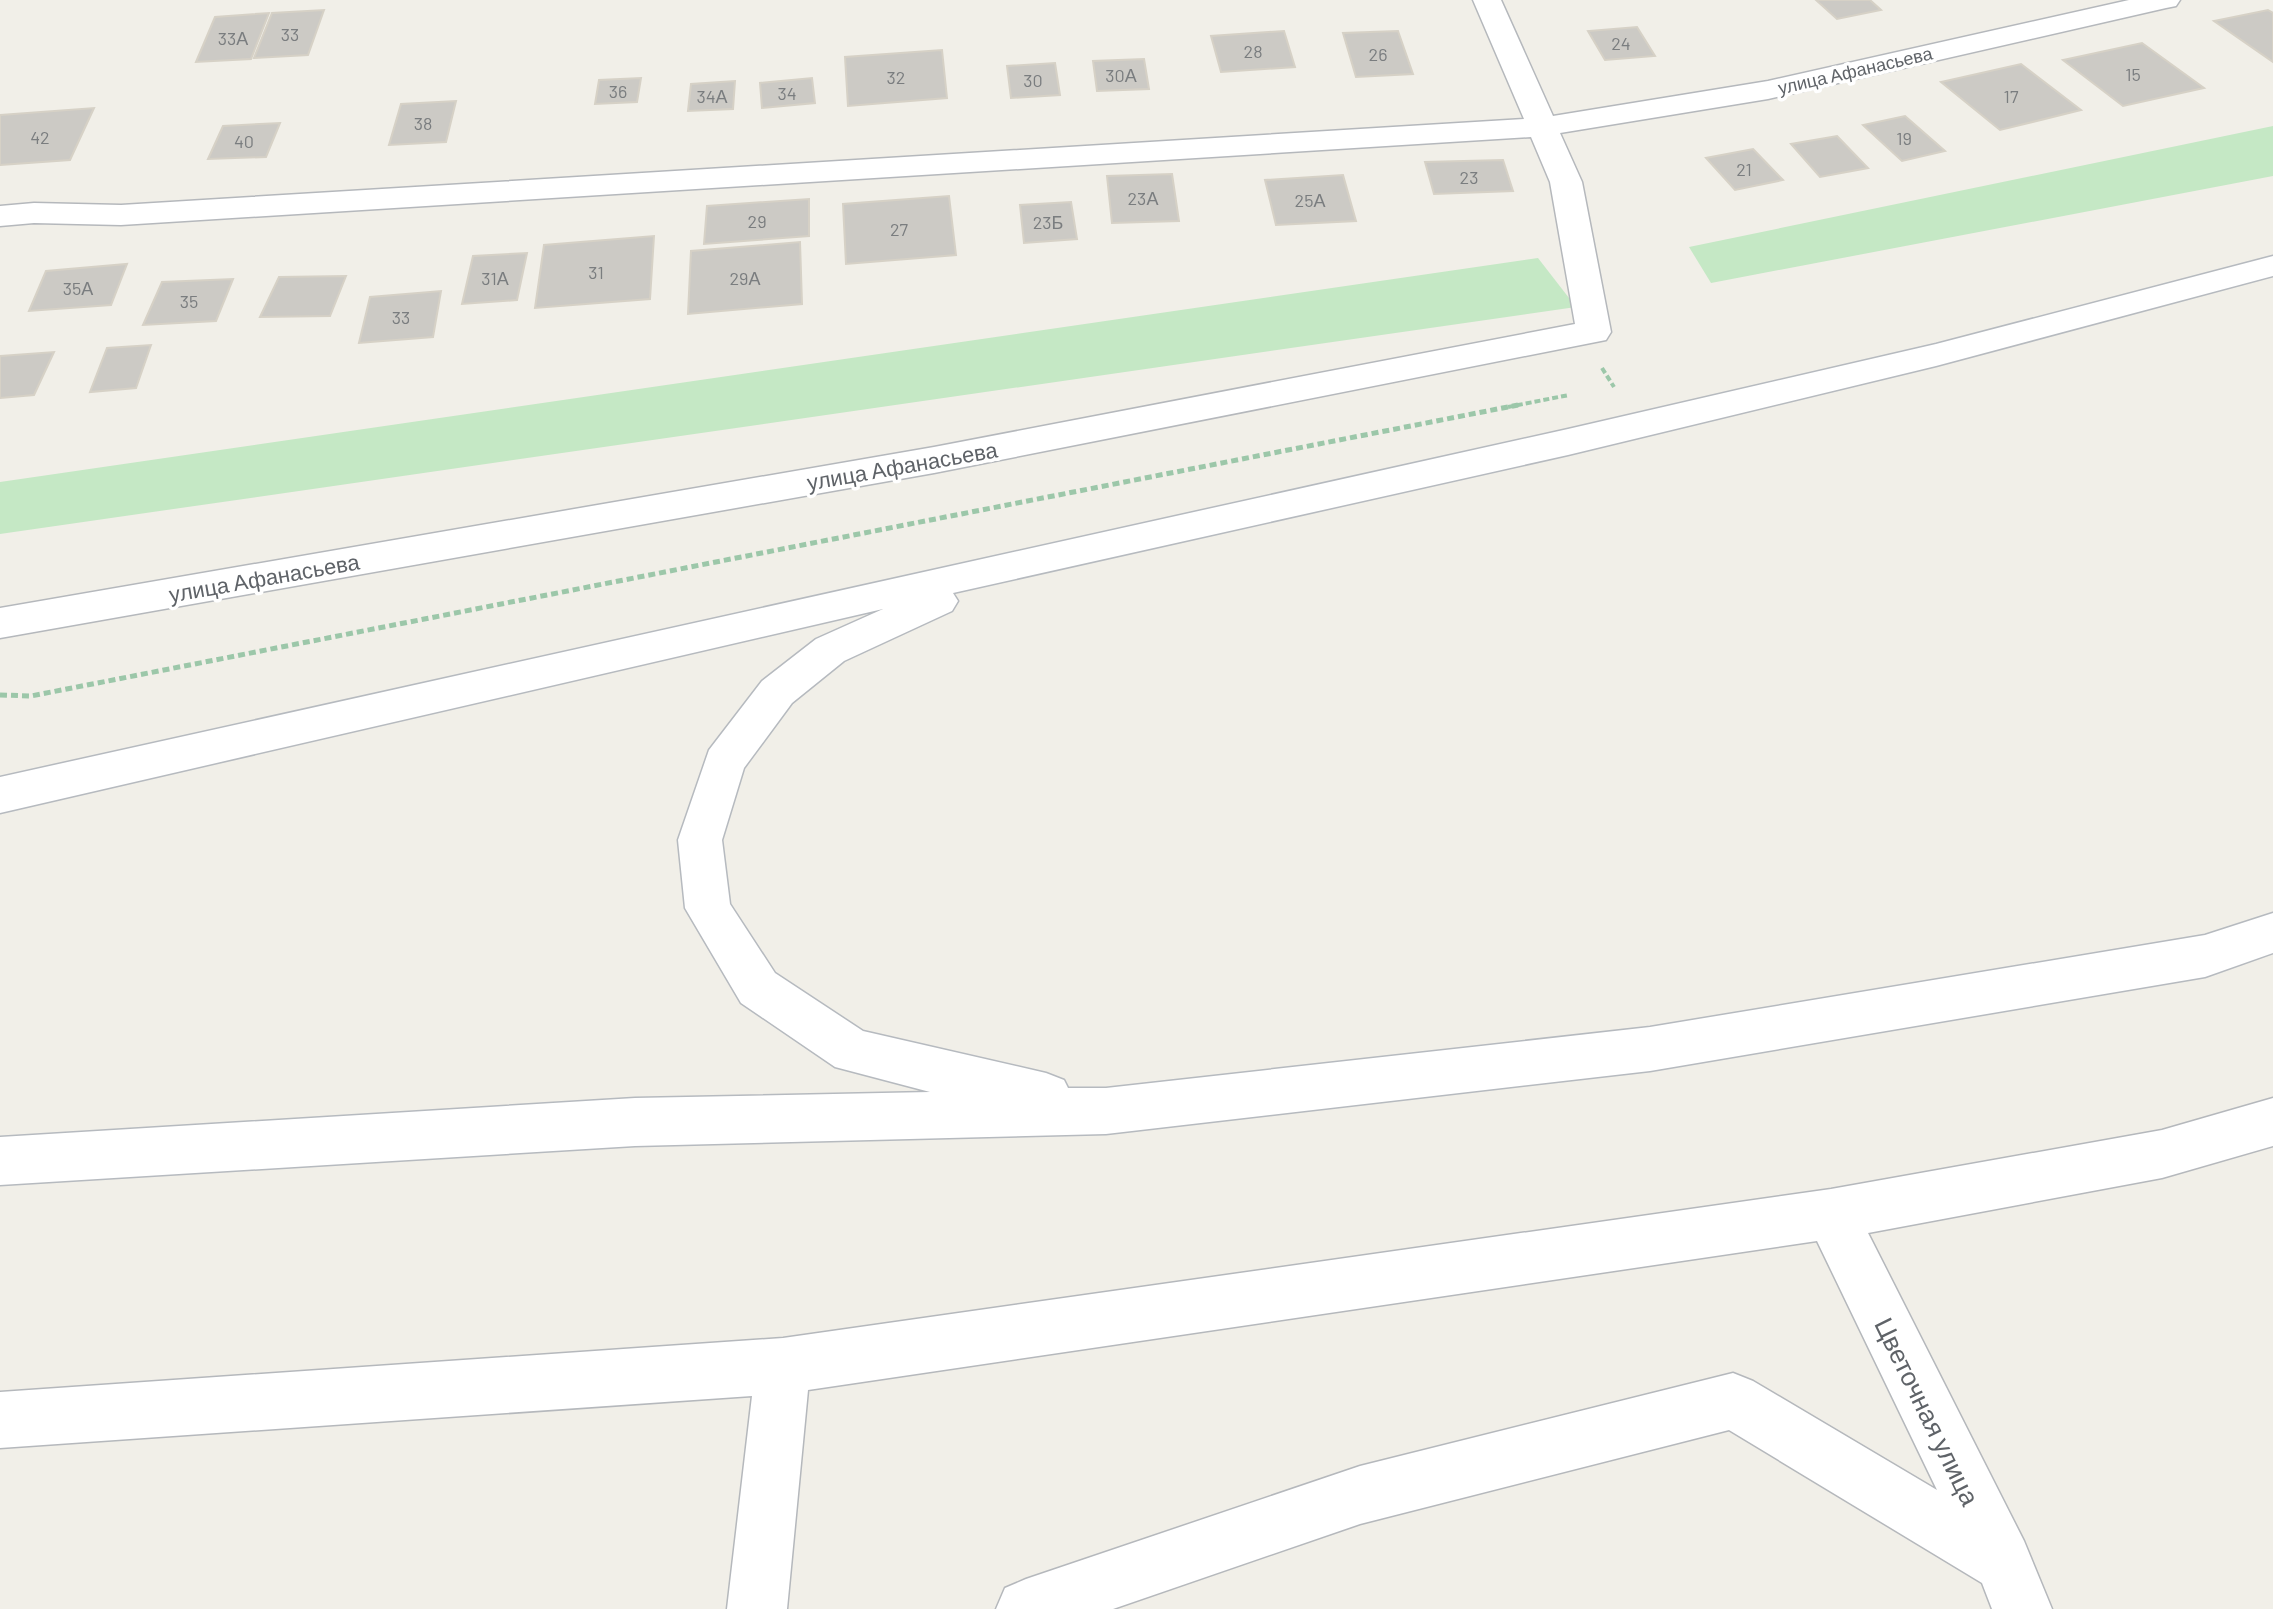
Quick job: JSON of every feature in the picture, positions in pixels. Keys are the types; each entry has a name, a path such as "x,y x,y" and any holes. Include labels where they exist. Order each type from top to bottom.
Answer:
{"street":[{"path":"1487,0 1566,182 1594,332 1577,336"},
{"name":"улица Афанасьева","path":"0,216 34,213 121,215 1542,127 1768,90 2166,0"},
{"path":"0,795 1028,561 1568,442 1875,369 2273,266"},
{"name":"улица Афанасьева","path":"0,623 934,460 1577,336"},
{"path":"1028,561 830,650 777,692 724,762 700,840 708,908 758,988 852,1051 1106,1111"},
{"path":"0,1161 635,1122 1106,1111 1650,1049 2205,956 2273,933"},
{"path":"0,1420 783,1366 1831,1214 2162,1154 2273,1122"},
{"name":"Цветочная улица","path":"1831,1214 2012,1586"},
{"path":"757,1609 783,1366"},
{"path":"1026,1609 1360,1495 1733,1401 2012,1586"}],"path":[{"path":"1577,336 1616,387 1602,389"},
{"path":"0,695 31,696 1573,395"}],"green space":[{"path":"2273,126 2273,176 1711,283 1689,247"},
{"path":"1538,258 1576,307 0,534 0,482"}],"building":[{"path":"1816,0 1870,0 1881,10 1837,19"},
{"path":"324,10 308,55 254,58 272,13"},
{"path":"2268,10 2273,13 2273,62 2214,21"},
{"path":"269,13 251,59 196,62 215,17"},
{"path":"1637,27 1655,56 1605,60 1588,31"},
{"path":"1284,31 1295,67 1221,72 1211,36"},
{"path":"1398,31 1413,74 1356,77 1343,33"},
{"path":"2142,43 2204,88 2123,106 2063,60"},
{"path":"942,50 947,98 848,106 845,57"},
{"path":"1144,59 1149,89 1097,91 1093,61"},
{"path":"1055,63 1060,95 1011,98 1007,66"},
{"path":"2021,64 2081,110 2000,130 1941,82"},
{"path":"641,78 637,102 595,104 599,80"},
{"path":"812,78 815,103 762,108 760,83"},
{"path":"735,81 733,109 688,111 691,84"},
{"path":"456,101 446,142 389,145 401,104"},
{"path":"94,108 70,160 0,165 0,115"},
{"path":"1905,116 1945,151 1902,161 1863,125"},
{"path":"280,123 266,157 208,159 223,126"},
{"path":"1837,136 1868,168 1820,177 1791,144"},
{"path":"1753,149 1783,180 1735,190 1706,158"},
{"path":"1503,160 1513,191 1434,194 1425,162"},
{"path":"1172,174 1179,221 1112,223 1107,176"},
{"path":"1343,175 1356,221 1276,225 1265,180"},
{"path":"949,196 956,255 846,264 843,204"},
{"path":"809,199 809,236 704,244 707,206"},
{"path":"1071,202 1077,239 1024,243 1020,205"},
{"path":"654,236 650,299 535,308 544,245"},
{"path":"800,242 802,304 688,314 691,251"},
{"path":"527,253 517,300 462,304 473,256"},
{"path":"127,264 111,305 29,311 46,271"},
{"path":"346,276 330,316 260,317 279,277"},
{"path":"233,279 216,321 143,325 162,282"},
{"path":"441,291 433,337 359,343 370,297"},
{"path":"151,345 136,388 90,392 107,348"},
{"path":"54,352 34,395 0,398 0,356"}]}
